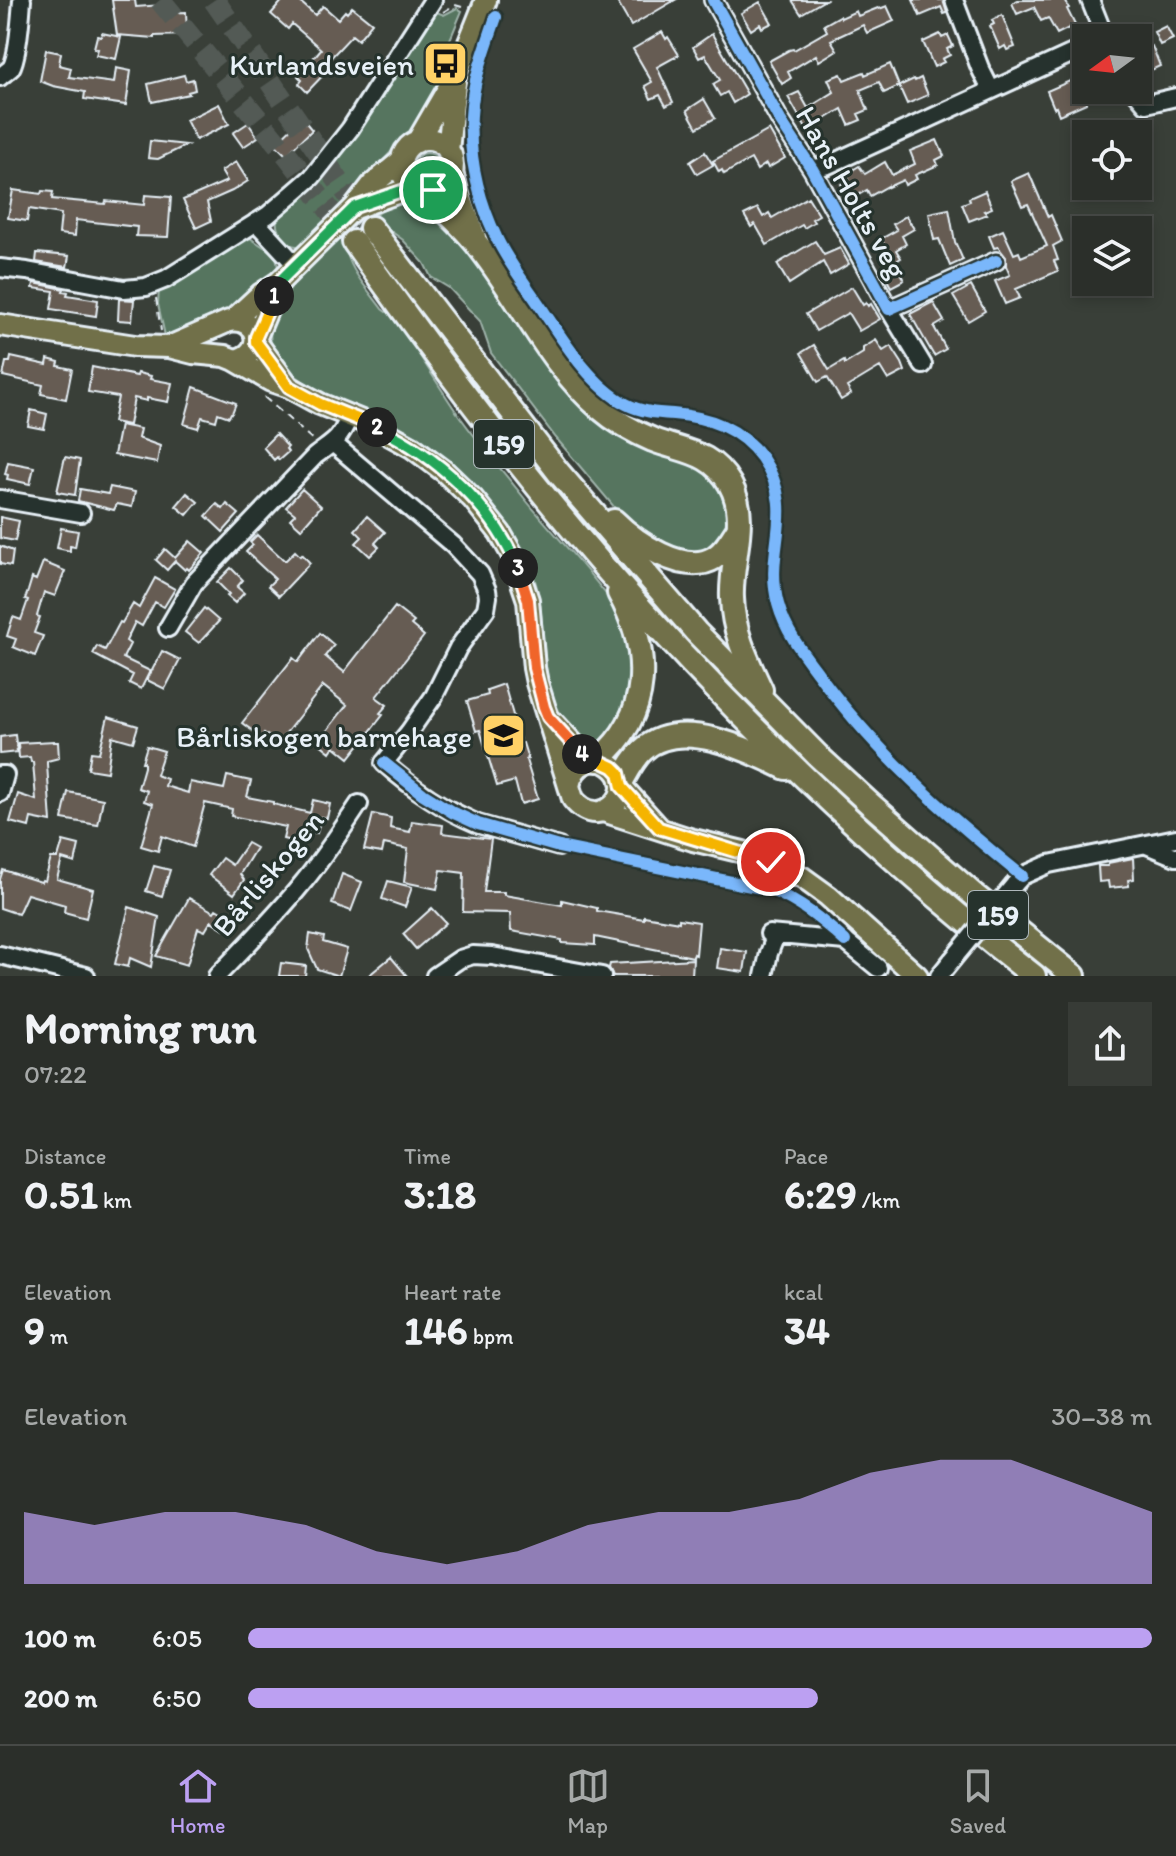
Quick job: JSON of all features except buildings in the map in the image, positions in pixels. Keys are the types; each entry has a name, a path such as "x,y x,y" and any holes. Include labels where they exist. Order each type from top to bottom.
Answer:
{"highway":[{"path":"450,162 476,242"},
{"path":"419,189 476,242 557,361 590,400 626,427 694,452 719,468 730,484 737,501 739,518 732,610 740,643 771,709"},
{"name":"159","path":"1034,976 907,872 804,778 719,692 605,567 499,438 407,317 362,235 559,473 696,632 818,756 913,843 1074,976"},
{"path":"559,473 621,528 670,558 691,563 709,560 727,546 738,529"},
{"path":"594,760 619,740 627,729 641,682 635,631 625,604 605,567"},
{"path":"622,784 644,749 672,736 699,736 719,741 778,764 804,778"}],"main road":[{"path":"355,207 419,189 441,187 450,162 456,75 476,5"},
{"path":"417,142 456,75"},
{"path":"450,162 438,142 424,140 407,149 402,160 372,185 355,207 279,282 227,323 216,336 216,341 220,352 271,381 393,435 430,459 473,499 500,533 513,556 525,589 540,695 573,799 589,812 603,811 619,799 622,784"},
{"path":"402,160 403,176 419,189"},
{"path":"166,342 193,353 230,358 247,356 254,348 279,282"},
{"path":"0,325 135,346 166,342 227,323 245,322 254,331 256,339 289,387"},
{"path":"548,717 594,760 613,767 622,784 659,828"},
{"path":"569,786 573,773 583,763 594,760"},
{"path":"603,811 755,856 795,874 840,906 880,966 917,976"}],"street":[{"path":"0,77 14,60 22,0"},
{"name":"Hans Holts veg","path":"713,0 923,365"},
{"path":"954,0 991,90"},
{"path":"1090,0 1099,24"},
{"path":"0,268 124,289 146,287 166,279 256,222 312,177 350,129 431,2"},
{"path":"812,169 828,165 1072,53"},
{"path":"1152,103 1176,97"},
{"path":"256,222 296,265"},
{"name":"Hans Holts veg","path":"889,309 996,261"},
{"path":"168,628 194,583 315,456 329,447 342,433 350,416"},
{"path":"329,447 453,545 480,574 487,590 486,609 458,648 434,696 384,763 423,794 465,819 559,847"},
{"path":"0,499 81,513"},
{"path":"0,793 3,775"},
{"name":"Bårliskogen","path":"217,976 302,884 359,804"},
{"path":"939,976 1022,876 1049,864 1176,838"},
{"path":"1146,844 1176,857"},
{"path":"764,976 773,934 845,941 880,966"},
{"path":"0,955 86,976"},
{"path":"435,976 460,959 473,955 602,976"}],"path":[{"path":"431,2 442,12 455,5 476,5"},
{"path":"154,285 166,342"},
{"path":"261,395 329,447"}],"green space":[{"path":"457,8 462,11 444,54 440,53 437,60 441,62 439,68 443,71 436,95 408,134 301,246 285,241 277,226 278,214 434,11 444,15"},
{"path":"427,153 436,157 440,166 436,175 427,179 418,175 414,166 418,157"},
{"path":"408,200 423,206 438,219 475,260 558,381 576,402 607,428 648,451 697,464 712,476 725,494 730,513 728,531 716,547 701,554 678,552 649,537 626,521 556,438 491,353 480,321 449,288 431,277 424,263 403,240 377,221 359,228 349,237 349,260 364,285 382,309 386,312 390,309 470,431 595,581 624,621 636,683 611,735 601,742 589,742 577,734 562,717 553,698 541,611 531,569 509,529 490,503 470,480 433,448 371,412 306,383 283,364 273,348 272,322 282,300 299,278 343,237 389,207"},
{"path":"246,238 276,255 278,268 275,273 227,311 165,336 158,304 159,289"}],"tunnel":[{"path":"160,0 289,157 349,236"},
{"path":"214,0 371,228"}],"cycle path":[{"path":"713,0 889,309 996,261"},
{"path":"496,17 476,80 471,141 482,201 508,259 571,352 614,397 632,407 655,413 711,421 744,439 762,458 778,496 774,566 778,604 794,640 839,701 887,755 939,806 1022,876"},
{"path":"384,763 423,794 478,824 559,847 771,890 810,912 845,941"}],"place":[{"name":"Kurlandsveien","path":"445,64"},
{"name":"Bårliskogen barnehage","path":"503,736"}],"route":[{"path":"433,190 413,187 355,207 279,282 256,342 289,387 309,399 393,435 444,471 484,510 518,566 530,611 534,668 544,707 548,717 579,752 589,761 598,760 613,767 619,773 622,787 659,828 771,862"}]}
